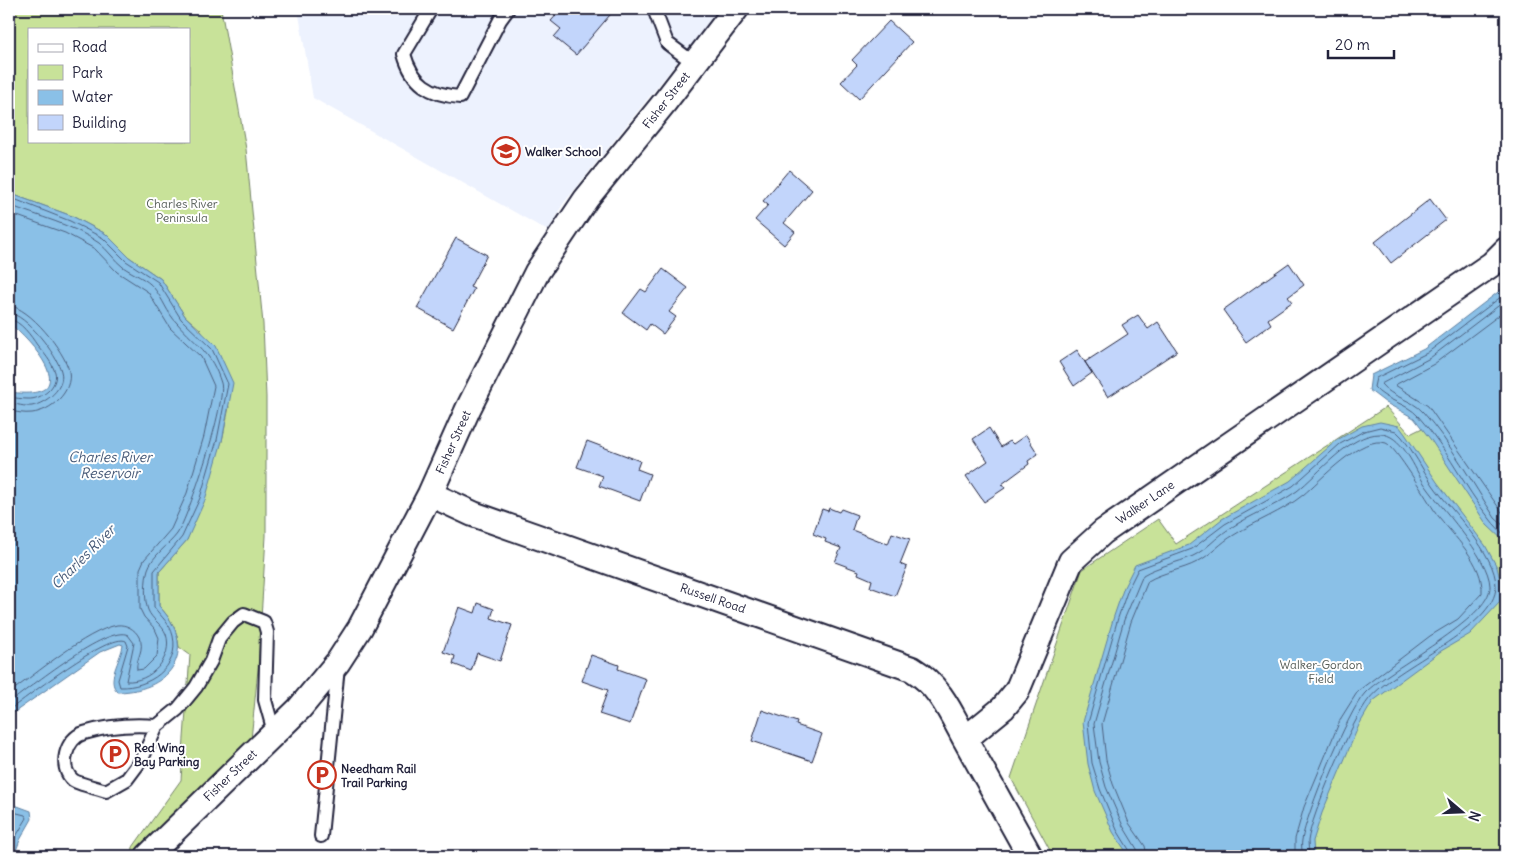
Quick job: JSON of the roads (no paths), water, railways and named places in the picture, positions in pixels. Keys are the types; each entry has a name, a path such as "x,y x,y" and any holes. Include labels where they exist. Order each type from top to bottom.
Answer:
{"street":[{"name":"Fisher Street","path":"148,856 304,703 338,662 360,628 430,494 509,325 545,258 586,199 736,9"},
{"name":"Walker Lane","path":"965,739 1003,708 1017,691 1071,561 1103,532 1492,264 1506,250"},
{"name":"Russell Road","path":"430,494 473,514 908,667 921,674 938,692 965,739"},
{"path":"965,739 1030,856"}],"lane":[{"path":"431,9 404,54 408,70 426,89 446,96 460,97 500,20 508,9"},
{"path":"654,9 667,43 694,63"},
{"path":"157,726 135,724 82,733 71,741 65,755 66,770 73,781 106,791 128,779 142,759 157,726 178,709 196,687 211,661 219,639 233,622 244,614 264,622 268,632 265,700 274,732"},
{"path":"321,836 338,662"}],"water":[{"name":"Charles River Reservoir","path":"9,191 14,195 72,216 106,234 129,257 161,279 185,316 216,346 233,383 222,441 205,500 187,540 159,572 159,606 171,622 177,637 178,651 174,664 166,675 153,684 137,690 118,692 114,687 113,676 122,651 123,645 120,644 100,652 9,716 9,392 32,393 45,389 49,381 48,370 41,358 9,323"},
{"path":"1506,286 1506,543 1487,525 1431,440 1414,418 1386,403 1369,390 1371,375 1424,349"},
{"name":"Walker-Gordon Field","path":"1380,422 1399,426 1437,482 1485,545 1497,567 1501,583 1500,602 1470,634 1441,651 1373,701 1359,725 1322,813 1313,841 1314,856 1129,856 1113,832 1095,791 1088,764 1083,722 1114,616 1124,587 1135,565 1189,545 1222,519 1290,481 1337,440 1362,426"},
{"path":"12,804 31,811 32,819 20,840 14,856 9,856 9,807"}],"place":[{"name":"Walker School","path":"506,151"},
{"name":"Red Wing Bay Parking","path":"115,754"},
{"name":"Needham Rail Trail Parking","path":"322,775"}],"park label":[{"name":"Charles River Peninsula","path":"182,210"}],"water label":[{"name":"Charles River","path":"83,557"}]}
